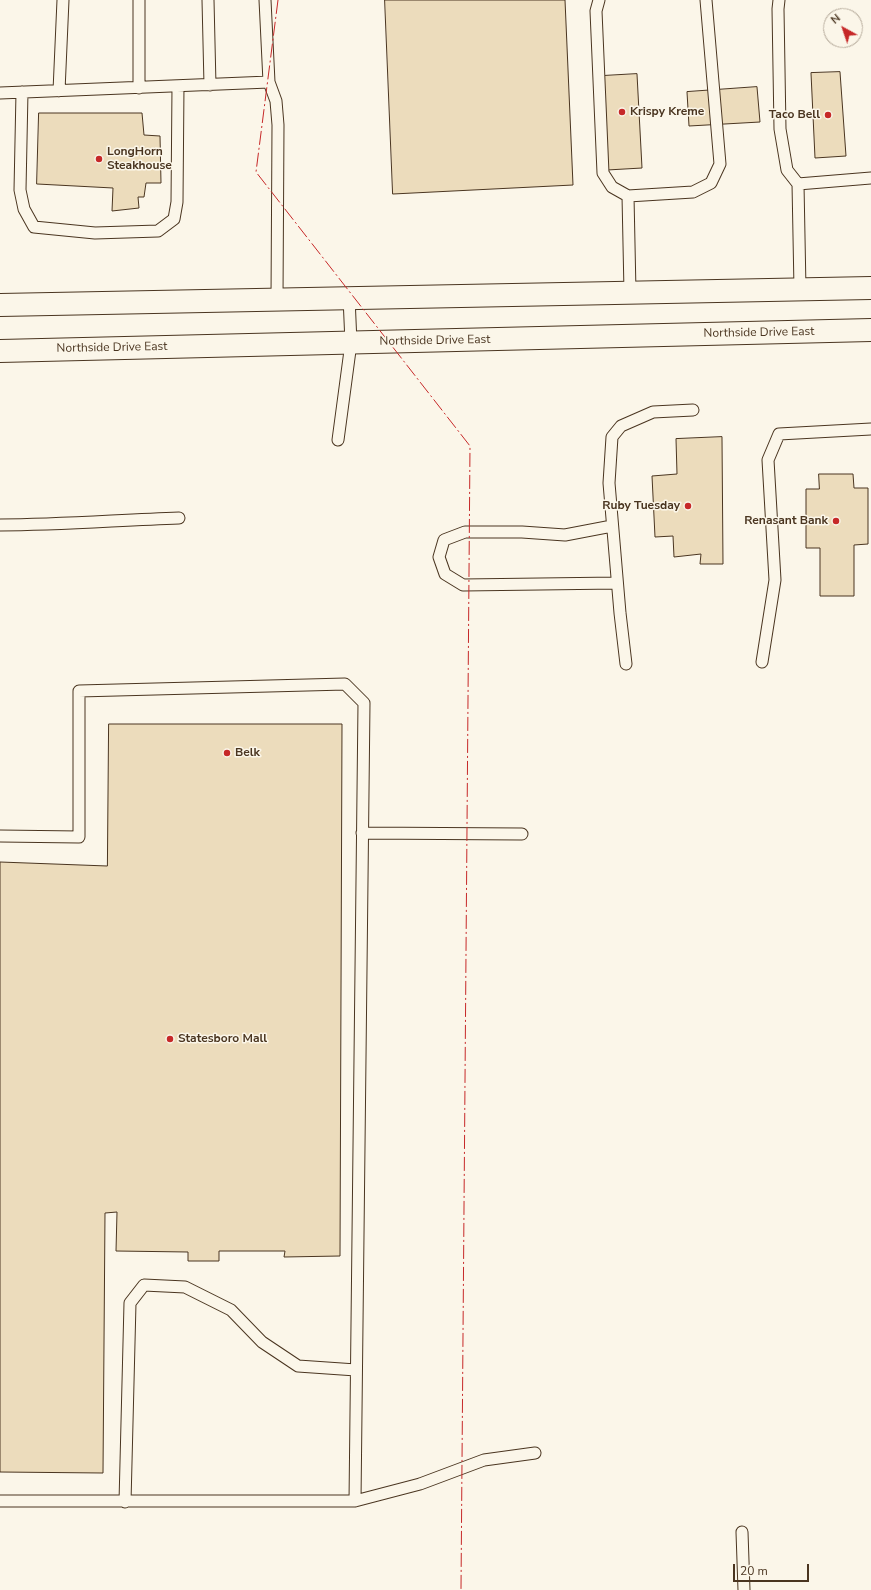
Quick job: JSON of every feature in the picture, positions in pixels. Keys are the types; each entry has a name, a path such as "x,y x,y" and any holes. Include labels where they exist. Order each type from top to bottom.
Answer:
{"main road":[{"path":"0,305 277,298 871,288"},
{"name":"Northside Drive East","path":"0,351 871,330"}],"lane":[{"path":"59,91 62,0"},
{"path":"139,0 140,88"},
{"path":"208,0 210,85"},
{"path":"265,0 269,82 276,101 278,125 277,298"},
{"path":"599,0 596,11 603,173 612,187 628,196 693,192 711,183 720,164 706,0"},
{"path":"779,0 780,129 787,170 798,184 800,289"},
{"path":"0,93 269,82"},
{"path":"22,92 20,190 24,209 34,227 96,233 158,231 174,220 177,202 178,86"},
{"path":"798,184 871,178"},
{"path":"628,196 630,292"},
{"path":"338,440 351,342 349,297"},
{"path":"626,664 617,583 609,482 612,437 621,426 653,412 693,410"},
{"path":"762,662 775,580 768,460 780,434 871,429"},
{"path":"0,525 42,525 112,520 179,518"},
{"path":"612,526 565,535 522,532 465,532 444,540 439,557 445,574 463,585 617,583"},
{"path":"0,836 79,837 79,691 345,684 364,703 354,1501"},
{"path":"362,833 522,834"},
{"path":"125,1502 130,1303 144,1285 185,1287 231,1310 262,1342 298,1366 356,1370"},
{"path":"0,1501 354,1501 420,1484 484,1460 535,1453"},
{"path":"742,1532 744,1590"}],"building":[{"path":"385,0 565,0 573,185 393,194"},
{"name":"Taco Bell","path":"840,72 846,156 815,158 811,73"},
{"path":"637,74 642,168 607,170 602,76"},
{"path":"757,87 760,122 689,126 687,92"},
{"name":"LongHorn Steakhouse","path":"39,113 142,113 144,135 160,136 161,183 146,183 144,197 138,197 139,208 112,211 113,188 37,184"},
{"name":"Ruby Tuesday","path":"722,437 723,564 700,564 701,554 674,557 673,536 655,537 652,476 677,474 676,439"},
{"path":"819,474 853,474 854,488 868,488 868,544 854,545 854,596 820,596 820,548 806,548 806,489 819,489"},
{"name":"Statesboro Mall","path":"109,724 342,724 340,1256 284,1257 285,1251 219,1251 219,1261 188,1261 188,1252 116,1251 117,1212 105,1213 103,1473 0,1472 0,862 107,866"}],"power":[{"path":"278,0 256,172 470,446 461,1590"}],"place":[{"name":"Krispy Kreme","path":"622,112"},
{"name":"Taco Bell","path":"828,115"},
{"name":"LongHorn Steakhouse","path":"99,159"},
{"name":"Ruby Tuesday","path":"688,506"},
{"name":"Renasant Bank","path":"836,521"},
{"name":"Belk","path":"227,753"},
{"name":"Statesboro Mall","path":"170,1039"}]}
